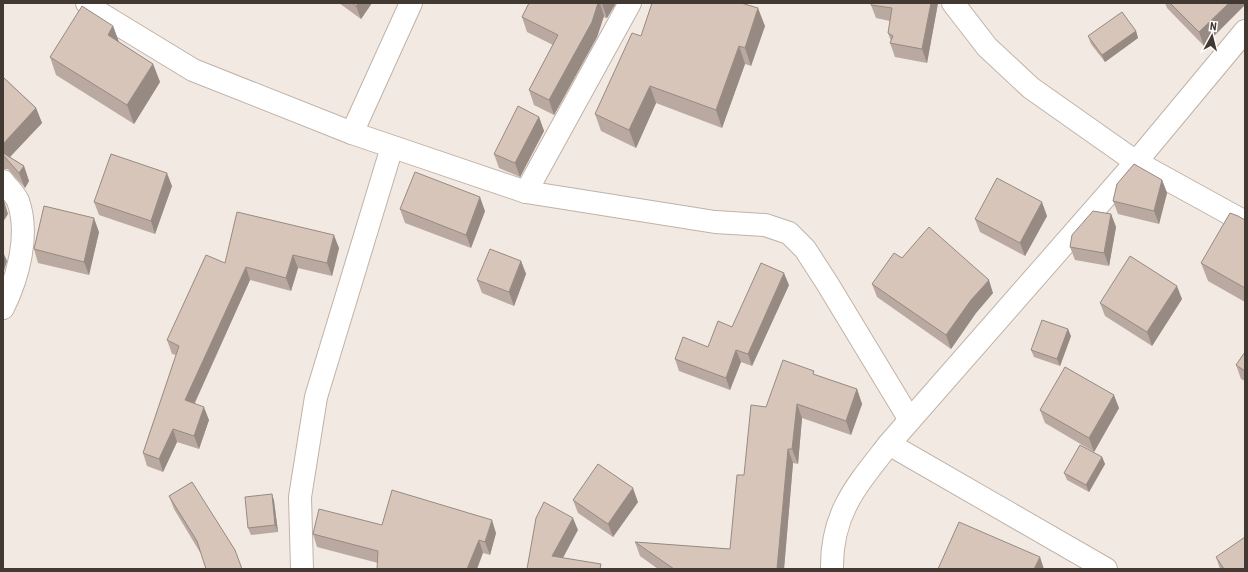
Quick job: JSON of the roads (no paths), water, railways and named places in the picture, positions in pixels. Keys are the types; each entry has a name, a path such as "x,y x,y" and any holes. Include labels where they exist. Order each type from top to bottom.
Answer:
{"street":[{"path":"87,3 101,14 193,70 352,133 526,192 715,222 765,225 790,233 805,249 828,283 910,420"},
{"path":"352,133 411,3"},
{"path":"526,192 630,3"},
{"path":"953,3 987,47 1031,88 1136,162 1245,222"},
{"path":"832,569 831,558 837,524 853,490 889,444 1136,162 1245,31"},
{"path":"302,569 300,497 316,398 392,147"},
{"path":"3,181 18,200 24,239 13,288 3,308"},
{"path":"889,444 1106,569"}]}
